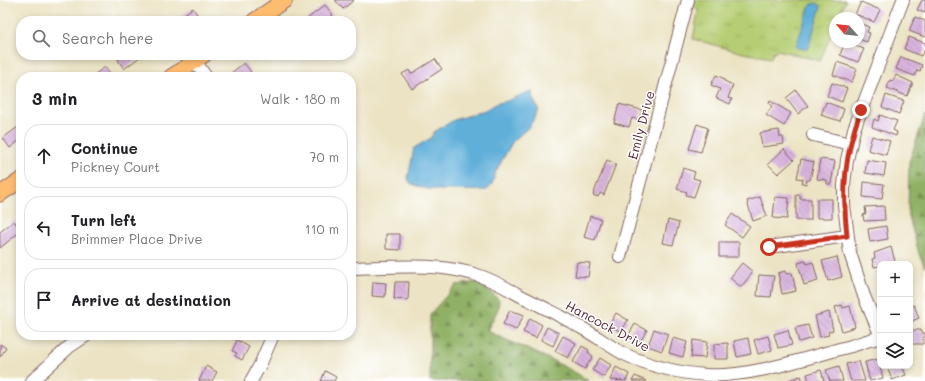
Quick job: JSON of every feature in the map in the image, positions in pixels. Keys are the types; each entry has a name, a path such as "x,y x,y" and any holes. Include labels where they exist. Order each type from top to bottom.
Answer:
{"main road":[{"path":"261,16 284,0"},
{"path":"178,72 196,60"},
{"path":"0,194 16,183"}],"street":[{"name":"Emily Drive","path":"620,257 688,0"},
{"path":"880,333 855,272 850,252 844,205 844,185 850,144 861,110 903,0"},
{"path":"200,60 204,72"},
{"path":"813,135 850,144"},
{"path":"769,247 847,236"},
{"name":"Hancock Drive","path":"356,268 429,267 480,276 570,321 624,353 655,366 686,373 719,375 744,373 877,339"},
{"path":"32,381 69,347 80,340"},
{"path":"251,381 271,340"}],"green space":[{"path":"693,0 846,0 841,12 829,12 829,39 820,61 778,50 773,52 771,58 743,53 693,39 698,10 692,6"},
{"path":"925,115 925,267 919,254 908,213 909,162"},
{"path":"478,282 499,300 498,309 487,331 552,360 589,381 430,381 430,314 456,285"}],"water":[{"path":"816,3 821,7 808,48 797,48 796,46 809,8 812,4"},
{"path":"532,91 533,99 539,110 529,127 513,141 496,171 492,184 487,190 434,190 410,183 408,178 414,148 431,138 434,132 454,120 485,110 495,104"}],"building":[{"path":"335,0 354,0 343,9"},
{"path":"922,0 925,0 925,13 917,10"},
{"path":"861,2 880,10 874,22 865,18 865,12 856,12"},
{"path":"325,5 333,15 332,16 311,16"},
{"path":"193,8 198,16 181,16"},
{"path":"915,17 925,21 925,37 909,31"},
{"path":"865,25 869,27 867,32 870,33 867,42 865,41"},
{"path":"909,37 925,43 925,51 921,56 904,49"},
{"path":"843,48 864,49 858,62 840,55"},
{"path":"901,57 922,65 920,71 917,70 915,76 896,69"},
{"path":"435,59 442,69 412,89 402,74 409,70 411,74"},
{"path":"118,60 136,60 124,69"},
{"path":"837,62 857,69 852,82 833,75"},
{"path":"244,63 251,72 232,72"},
{"path":"105,67 108,72 98,72"},
{"path":"716,75 733,85 728,98 732,99 730,104 716,98 720,89 711,85"},
{"path":"896,75 913,83 907,96 887,88 890,80 893,81"},
{"path":"832,83 847,88 842,102 827,96"},
{"path":"796,90 808,106 798,114 786,98"},
{"path":"886,95 904,101 899,114 882,107"},
{"path":"770,101 791,113 784,126 766,115 772,106 769,104"},
{"path":"826,102 844,109 840,121 821,115"},
{"path":"619,104 642,110 639,120 632,118 629,127 614,123"},
{"path":"880,115 897,121 893,130 897,132 896,136 872,127 874,119 878,121"},
{"path":"697,124 708,128 701,152 689,149"},
{"path":"16,128 16,143 10,148 3,138"},
{"path":"779,130 780,137 783,137 784,144 762,147 760,133"},
{"path":"872,136 890,141 886,155 868,150"},
{"path":"784,149 794,160 778,174 768,164"},
{"path":"801,159 814,162 810,180 807,180 806,184 802,183 803,179 797,178"},
{"path":"820,159 835,161 831,184 827,184 827,180 817,179"},
{"path":"607,160 616,164 604,195 600,193 598,197 593,195"},
{"path":"867,160 886,163 884,176 865,173"},
{"path":"683,168 695,172 693,178 700,180 694,197 686,195 687,192 677,189"},
{"path":"864,182 884,184 882,199 863,197"},
{"path":"796,195 800,195 800,199 811,199 811,220 796,220"},
{"path":"760,197 767,216 753,221 747,201"},
{"path":"775,197 789,198 787,219 773,218"},
{"path":"817,199 832,199 832,218 817,218"},
{"path":"884,206 885,220 864,221 863,215 866,214 865,207"},
{"path":"732,214 750,226 742,237 725,225"},
{"path":"590,216 601,219 595,240 584,237"},
{"path":"668,220 679,223 673,245 663,243"},
{"path":"14,221 16,224 16,235 0,248 0,232"},
{"path":"886,226 888,239 870,242 868,229"},
{"path":"386,234 400,234 400,250 386,249"},
{"path":"719,242 739,242 739,257 719,257"},
{"path":"891,247 895,261 877,261 877,266 874,267 872,259 875,258 874,253"},
{"path":"837,257 842,277 828,281 822,261"},
{"path":"806,261 807,264 813,262 818,281 804,285 798,263"},
{"path":"577,262 590,263 588,277 575,276"},
{"path":"742,263 753,272 741,287 730,278"},
{"path":"785,271 786,274 792,273 796,291 782,294 778,273"},
{"path":"759,275 774,276 771,297 757,296"},
{"path":"373,282 386,283 385,297 372,296"},
{"path":"395,282 409,282 408,300 394,299"},
{"path":"842,305 843,308 850,306 855,327 842,331 835,307"},
{"path":"913,306 919,318 913,321"},
{"path":"510,310 524,315 516,330 503,324"},
{"path":"829,312 833,330 828,332 829,335 820,337 815,316"},
{"path":"616,313 628,320 621,332 609,325"},
{"path":"530,318 542,325 536,338 523,332"},
{"path":"635,324 647,330 640,342 628,336"},
{"path":"808,325 812,338 799,342 795,328"},
{"path":"547,327 559,333 553,346 541,340"},
{"path":"654,329 668,334 662,351 648,346"},
{"path":"788,330 792,345 778,348 774,334"},
{"path":"913,330 921,330 921,333 925,333 925,337 923,337 923,344 913,344"},
{"path":"563,336 576,343 568,358 555,351"},
{"path":"768,336 772,350 758,354 754,340"},
{"path":"673,338 687,342 683,357 669,353"},
{"path":"748,338 751,354 737,357 734,341"},
{"path":"237,340 249,347 242,360 235,356 237,353 232,351"},
{"path":"693,340 707,342 705,358 691,357"},
{"path":"728,343 728,359 714,359 714,344"},
{"path":"0,344 6,348 0,357"},
{"path":"582,346 589,350 588,352 593,356 585,369 573,362"},
{"path":"600,358 611,365 604,377 592,370"},
{"path":"877,359 877,369 881,369 883,378 870,381 865,362"},
{"path":"859,361 865,381 851,381 846,364"},
{"path":"206,366 217,372 212,381 199,381"},
{"path":"839,366 843,381 830,381 826,370"},
{"path":"616,367 629,374 626,381 610,380"},
{"path":"888,369 903,369 906,375 892,380"},
{"path":"821,370 824,381 809,381 807,374"},
{"path":"325,371 336,377 334,381 321,381"},
{"path":"635,376 646,381 632,381"},
{"path":"801,376 803,381 789,380"}],"route":[{"path":"769,247 847,236 844,185 850,144 861,110"}]}
